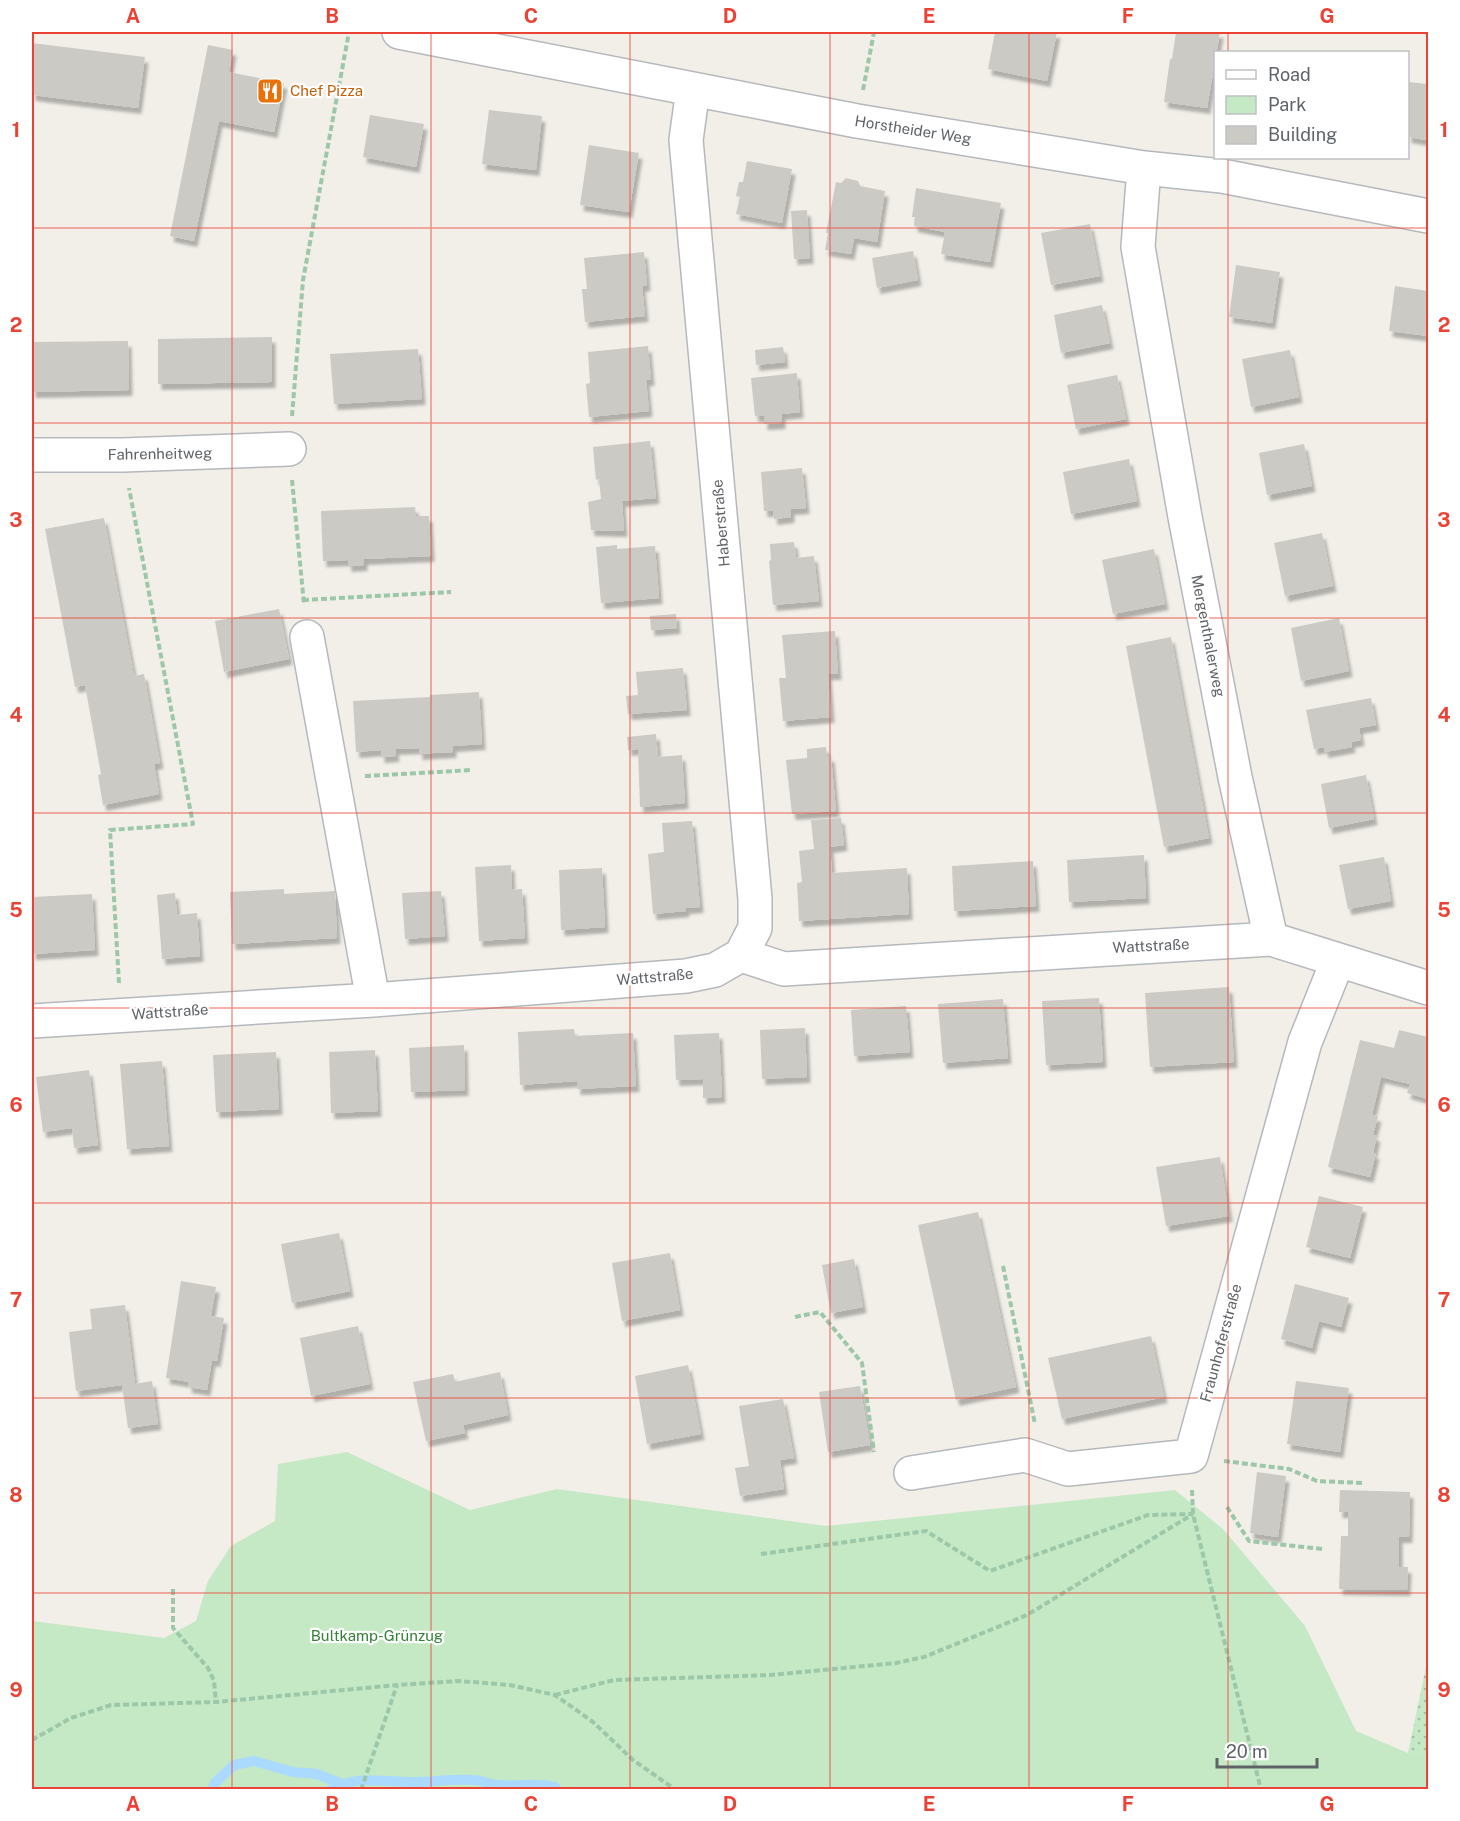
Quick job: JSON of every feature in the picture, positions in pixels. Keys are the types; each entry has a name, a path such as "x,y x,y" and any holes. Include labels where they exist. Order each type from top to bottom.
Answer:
{"street":[{"name":"Horstheider Weg","path":"399,32 857,122 1144,168 1222,176 1428,216"},
{"name":"Haberstraße","path":"693,89 686,140 755,899 755,928 741,954"},
{"name":"Mergenthalerweg","path":"1144,168 1138,247 1187,529 1235,777 1271,939"},
{"name":"Fahrenheitweg","path":"32,455 123,455 289,449"},
{"path":"307,637 373,1000"},
{"name":"Wattstraße","path":"32,1021 373,1000 686,976 715,970 741,954 784,969 1271,939"},
{"path":"1271,939 1428,988"},
{"name":"Fraunhoferstraße","path":"1191,1456 1305,1042 1338,960"},
{"path":"911,1473 1025,1455 1068,1469 1191,1456"}],"path":[{"path":"307,637 289,449 303,280 349,32"},
{"path":"857,122 874,32"},
{"path":"121,1015 110,830 193,824 123,455"},
{"path":"303,600 451,592"},
{"path":"332,778 472,770"},
{"path":"1003,1266 1042,1461"},
{"path":"795,1317 820,1312 861,1363 874,1452"},
{"path":"1261,1790 1193,1514 1191,1456 1289,1469 1317,1481 1362,1483"},
{"path":"1227,1507 1249,1541 1322,1549"},
{"path":"761,1554 926,1531 990,1571 1148,1515 1193,1514"},
{"path":"555,1695 614,1680 771,1675 896,1663 924,1657 1027,1615 1193,1514"},
{"path":"173,1589 173,1628 208,1668 214,1681 216,1702"},
{"path":"32,1740 71,1718 111,1705 216,1702 459,1681 510,1685 555,1695 593,1722 633,1760 676,1790"},
{"path":"361,1790 397,1685"}],"green space":[{"name":"Bultkamp-Grünzug","path":"347,1452 470,1510 557,1489 826,1526 1175,1490 1223,1529 1305,1626 1356,1731 1408,1753 1428,1754 1428,1790 32,1790 32,1621 164,1638 196,1621 208,1581 231,1546 275,1521 278,1464"},
{"path":"1428,1657 1428,1754 1408,1753"}],"building":[{"path":"995,32 1057,32 1047,81 988,69"},
{"path":"1176,32 1220,32 1217,51 1214,51 1214,67 1207,108 1164,102 1170,59 1172,59"},
{"path":"32,43 145,57 138,108 32,95"},
{"path":"208,45 233,50 229,72 284,83 274,132 219,121 194,241 170,236"},
{"path":"1409,82 1428,84 1426,140 1409,137"},
{"path":"489,110 542,116 536,170 482,164"},
{"path":"370,115 424,124 416,167 363,157"},
{"path":"589,145 639,153 629,212 580,205"},
{"path":"747,161 792,169 782,223 736,214 740,197 736,196 739,182 743,182"},
{"path":"846,178 858,181 860,186 885,191 877,242 854,238 851,254 825,250 836,182 841,183"},
{"path":"916,188 1001,203 990,262 941,254 945,232 914,226 915,217 912,217"},
{"path":"807,210 810,258 794,259 791,211"},
{"path":"1090,224 1100,276 1051,285 1041,233"},
{"path":"913,251 918,280 877,288 872,258"},
{"path":"644,252 647,285 642,286 645,316 585,322 582,289 587,289 584,258"},
{"path":"1236,265 1280,272 1272,323 1229,317"},
{"path":"1395,286 1428,291 1428,336 1389,331"},
{"path":"1102,305 1110,343 1061,353 1054,315"},
{"path":"272,337 272,382 158,384 158,339"},
{"path":"128,341 129,390 32,392 32,342"},
{"path":"648,346 651,380 646,380 649,411 589,417 586,384 590,383 588,352"},
{"path":"783,347 785,362 756,365 755,350"},
{"path":"418,349 422,399 334,404 330,354"},
{"path":"1290,350 1299,397 1251,407 1242,359"},
{"path":"797,373 800,412 782,414 782,423 764,424 764,416 755,416 751,378"},
{"path":"1117,375 1126,419 1076,429 1067,385"},
{"path":"650,441 656,498 622,501 624,531 591,530 588,502 601,499 599,479 596,480 593,447"},
{"path":"1304,444 1312,486 1267,495 1259,453"},
{"path":"1129,459 1137,501 1071,514 1063,472"},
{"path":"802,468 806,508 791,509 791,517 774,519 773,511 764,511 761,472"},
{"path":"415,507 416,516 429,516 431,556 364,559 364,565 348,566 348,560 323,561 321,511"},
{"path":"104,518 134,676 144,674 160,763 154,764 159,794 103,805 98,775 101,774 85,685 75,687 45,529"},
{"path":"1322,533 1333,586 1285,596 1274,543"},
{"path":"794,542 796,558 814,556 819,601 773,605 769,561 771,560 770,544"},
{"path":"617,545 617,549 655,546 659,598 601,603 596,547"},
{"path":"1154,549 1165,604 1113,614 1102,560"},
{"path":"279,609 289,659 224,672 215,621"},
{"path":"676,614 677,628 651,630 650,616"},
{"path":"1339,618 1349,671 1301,681 1291,628"},
{"path":"835,631 838,674 828,674 831,717 783,721 779,678 786,678 782,635"},
{"path":"1171,637 1209,838 1164,847 1126,646"},
{"path":"683,668 687,710 628,714 626,696 638,695 636,672"},
{"path":"479,692 482,744 453,746 453,752 419,754 419,748 395,749 396,756 381,757 381,750 356,752 353,701"},
{"path":"1371,698 1376,725 1359,728 1361,740 1351,742 1352,747 1325,752 1324,747 1314,749 1306,710"},
{"path":"656,734 658,757 682,755 685,803 640,807 638,749 628,750 627,737"},
{"path":"826,747 827,756 831,756 836,811 792,814 786,760 807,758 807,749"},
{"path":"1366,775 1374,819 1329,828 1321,784"},
{"path":"841,818 844,845 830,847 832,873 907,868 909,914 799,921 797,883 802,882 799,851 814,849 811,820"},
{"path":"692,821 700,907 686,908 686,911 653,914 648,854 664,852 662,823"},
{"path":"1144,855 1146,898 1069,902 1067,860"},
{"path":"1384,857 1391,901 1348,909 1339,865"},
{"path":"1033,861 1036,906 954,911 952,866"},
{"path":"511,865 512,890 522,889 525,938 479,941 475,867"},
{"path":"602,868 605,927 561,930 559,870"},
{"path":"284,889 284,894 335,891 337,938 232,944 230,892"},
{"path":"441,891 445,936 405,939 402,893"},
{"path":"175,893 177,915 197,913 200,956 162,959 157,895"},
{"path":"92,894 95,950 32,954 32,897"},
{"path":"1229,987 1234,1062 1150,1067 1145,993"},
{"path":"1099,998 1103,1062 1046,1065 1042,1001"},
{"path":"1003,999 1008,1058 943,1063 938,1004"},
{"path":"906,1006 910,1052 854,1056 851,1010"},
{"path":"805,1028 807,1077 762,1079 760,1030"},
{"path":"574,1029 575,1036 633,1033 636,1086 577,1089 577,1081 520,1085 518,1032"},
{"path":"1399,1030 1428,1037 1428,1099 1407,1093 1410,1084 1381,1077 1372,1115 1378,1116 1373,1135 1377,1136 1373,1153 1376,1153 1370,1177 1328,1167 1360,1040 1394,1048"},
{"path":"719,1033 722,1097 703,1098 703,1079 676,1080 674,1035"},
{"path":"464,1045 465,1090 411,1092 409,1048"},
{"path":"375,1050 378,1111 331,1113 329,1052"},
{"path":"276,1052 279,1109 216,1112 213,1055"},
{"path":"162,1061 169,1146 127,1149 120,1064"},
{"path":"89,1070 98,1145 74,1148 72,1128 43,1132 36,1077"},
{"path":"1220,1157 1229,1216 1166,1226 1156,1167"},
{"path":"1319,1196 1363,1207 1350,1258 1306,1247"},
{"path":"978,1212 1016,1387 956,1400 918,1225"},
{"path":"339,1233 350,1291 292,1303 281,1244"},
{"path":"670,1253 680,1310 622,1321 612,1263"},
{"path":"854,1259 863,1307 831,1313 822,1265"},
{"path":"181,1281 216,1287 211,1316 224,1318 217,1361 212,1360 207,1390 188,1387 189,1382 166,1378"},
{"path":"1295,1284 1349,1298 1341,1327 1319,1321 1312,1348 1281,1339"},
{"path":"125,1305 135,1384 152,1381 158,1424 128,1428 122,1385 76,1391 69,1332 92,1329 90,1309"},
{"path":"358,1326 370,1384 311,1396 300,1338"},
{"path":"1151,1336 1164,1397 1062,1419 1048,1358"},
{"path":"688,1365 701,1434 647,1444 635,1376"},
{"path":"500,1372 508,1415 463,1425 465,1433 426,1441 413,1382 453,1374 455,1382"},
{"path":"1296,1381 1349,1388 1340,1452 1287,1444"},
{"path":"860,1386 870,1445 828,1452 819,1392"},
{"path":"783,1399 794,1458 780,1460 784,1489 740,1496 735,1468 749,1466 739,1406"},
{"path":"1257,1472 1286,1476 1278,1537 1250,1533"},
{"path":"1340,1490 1410,1492 1409,1537 1399,1537 1399,1567 1408,1567 1407,1590 1339,1589 1341,1536 1348,1536 1348,1512 1339,1512"}],"waterway":[{"path":"212,1790 215,1783 234,1765 254,1761 293,1772 317,1774 340,1783"},
{"path":"330,1790 339,1785 359,1781 465,1780 497,1785 547,1786 555,1787 556,1790"}],"place":[{"name":"Chef Pizza","path":"270,91"}]}
